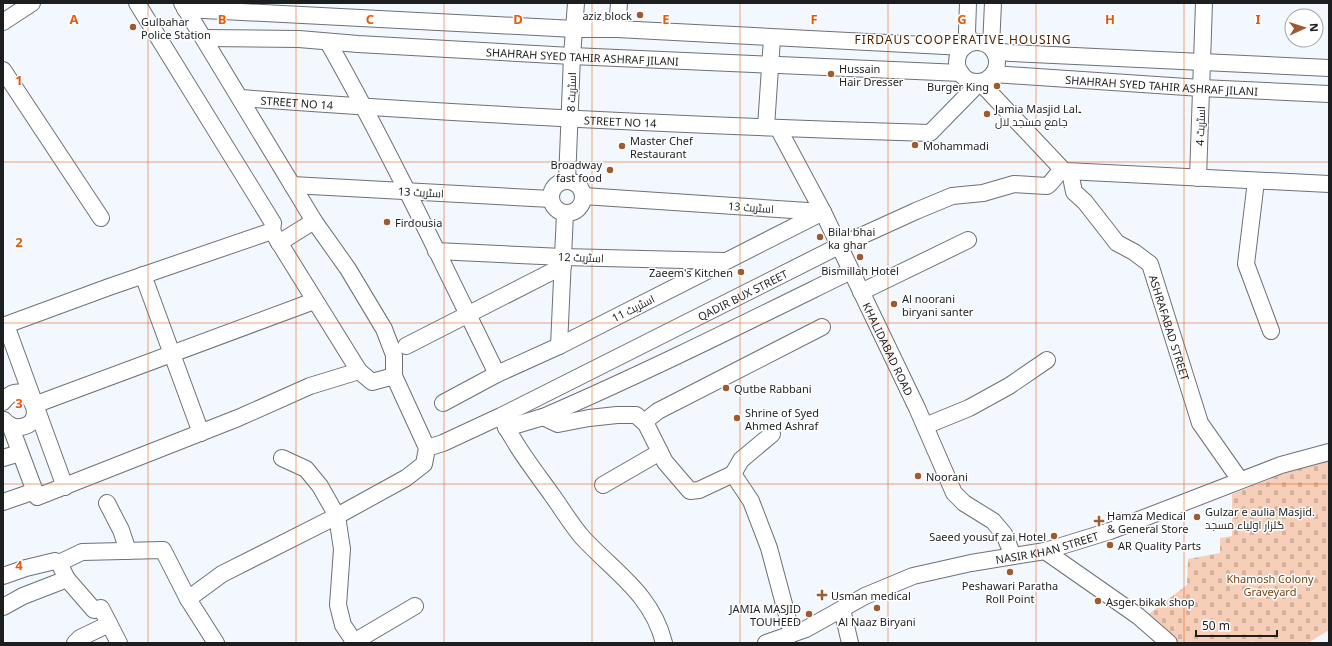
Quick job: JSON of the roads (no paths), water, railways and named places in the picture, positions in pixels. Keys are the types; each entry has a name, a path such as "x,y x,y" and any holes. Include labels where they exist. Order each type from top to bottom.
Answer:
{"street":[{"path":"137,3 273,223 275,237 359,371 372,382 394,376"},
{"name":"اسٹریٹ 8","path":"567,180 572,56 576,3"},
{"path":"617,30 619,3"},
{"path":"968,3 967,45 960,52 957,59 958,67 961,73 966,79 973,82 987,78 997,65 997,57 993,49 993,3"},
{"name":"اسٹریٹ 4","path":"1198,178 1204,3"},
{"path":"3,22 30,4"},
{"path":"184,6 344,18 772,38 967,45 978,42 985,43 993,49 1011,53 1329,68"},
{"path":"184,6 314,221 348,269 384,329 394,355 394,376 426,448 424,464 406,478 337,516 222,574 188,599"},
{"path":"344,18 348,44"},
{"name":"SHAHRAH SYED TAHIR ASHRAF JILANI","path":"204,38 298,39 348,44 572,56 961,73"},
{"path":"772,38 770,64 772,128"},
{"path":"328,42 365,107 497,374"},
{"path":"3,70 101,218"},
{"path":"987,78 1067,171 1329,184"},
{"name":"SHAHRAH SYED TAHIR ASHRAF JILANI","path":"987,78 1329,94"},
{"name":"STREET NO 14","path":"240,98 365,107 570,118 772,128 930,133 987,78"},
{"name":"KHALIDABAD ROAD","path":"772,128 823,212 954,493 964,503 992,521 1004,534 1013,556"},
{"name":"QADIR BUX STREET","path":"426,448 503,422 839,246 916,211 952,196 983,194 1014,184 1047,186 1058,173 1067,171"},
{"name":"ASHRAFABAD STREET","path":"1067,171 1074,192 1085,202 1117,243 1134,252 1150,264 1200,423 1240,480"},
{"path":"567,180 577,184 582,191 583,196 583,202 577,210 572,213 565,213 557,210 553,206 551,199 552,191 555,186 560,182 567,180"},
{"path":"1256,181 1246,264 1271,331"},
{"name":"اسٹریٹ 13","path":"292,185 551,199"},
{"name":"اسٹریٹ 13","path":"583,196 823,212"},
{"name":"اسٹریٹ 11","path":"443,403 497,374 559,346 823,212"},
{"path":"559,346 565,213"},
{"path":"65,487 4,325 142,275 275,237 314,221"},
{"path":"861,292 968,240"},
{"name":"اسٹریٹ 12","path":"436,251 563,261 726,261"},
{"path":"406,346 563,261"},
{"path":"664,643 660,627 644,599 582,536 511,438 503,422 543,417 580,401 851,271"},
{"path":"142,275 201,433"},
{"path":"34,405 314,301"},
{"path":"644,422 658,411 822,327"},
{"path":"924,426 969,408 1008,386 1047,360"},
{"path":"7,421 37,497 238,418 310,386 359,371"},
{"path":"3,402 11,395 20,393 31,399 34,405 34,417 30,422 22,427 16,427 7,421"},
{"path":"543,417 558,424 589,418 617,415 636,415 644,422 665,462 690,491 699,490 733,474 741,460 772,434"},
{"path":"603,485 660,452"},
{"name":"NASIR KHAN STREET","path":"766,643 806,629 865,596 913,576 971,563 1045,551 1110,531 1281,465 1329,452"},
{"path":"3,458 20,453"},
{"path":"282,458 306,469 320,486 337,516 342,548 338,605 343,625 354,643 415,606"},
{"path":"733,474 751,501 770,548 792,634"},
{"path":"3,502 35,491"},
{"path":"107,503 121,530 128,551"},
{"path":"3,576 26,568 55,561 59,563 82,552 163,550 188,599 216,643"},
{"path":"1045,551 1138,616 1169,643"},
{"path":"59,563 67,579 94,610 101,608 119,642"},
{"path":"3,607 24,596 67,579"},
{"path":"842,609 850,643"},
{"path":"76,643 80,638 109,624"}],"place":[{"name":"aziz block","path":"640,15"},
{"name":"Gulbahar Police Station","path":"133,27"},
{"name":"Hussain Hair Dresser","path":"831,74"},
{"name":"Burger King","path":"997,86"},
{"name":"Jamia Masjid Lal۔ جامع مسجد لال","path":"987,114"},
{"name":"Mohammadi","path":"915,145"},
{"name":"Master Chef Restaurant","path":"622,146"},
{"name":"Broadway fast food","path":"610,170"},
{"name":"Firdousia","path":"387,222"},
{"name":"Bilal bhai ka ghar","path":"820,237"},
{"name":"Bismillah Hotel","path":"860,257"},
{"name":"Zaeem's Kitchen","path":"741,272"},
{"name":"Al noorani biryani santer","path":"894,304"},
{"name":"Qutbe Rabbani","path":"726,388"},
{"name":"Shrine of Syed Ahmed Ashraf","path":"737,418"},
{"name":"Noorani","path":"918,476"},
{"name":"Gulzar e aulia Masjid. گلزار اولیاء مسجد","path":"1197,517"},
{"name":"Hamza Medical & General Store","path":"1099,521"},
{"name":"Saeed yousuf zai Hotel","path":"1054,536"},
{"name":"AR Quality Parts","path":"1110,545"},
{"name":"Peshawari Paratha Roll Point","path":"1010,572"},
{"name":"Usman medical","path":"822,595"},
{"name":"Asger bikak shop","path":"1098,601"},
{"name":"Al Naaz Biryani","path":"877,608"},
{"name":"JAMIA MASJID TOUHEED","path":"809,614"}],"district":[{"name":"FIRDAUS COOPERATIVE HOUSING","path":"963,39"}],"park label":[{"name":"Khamosh Colony Graveyard","path":"1270,584"}]}
